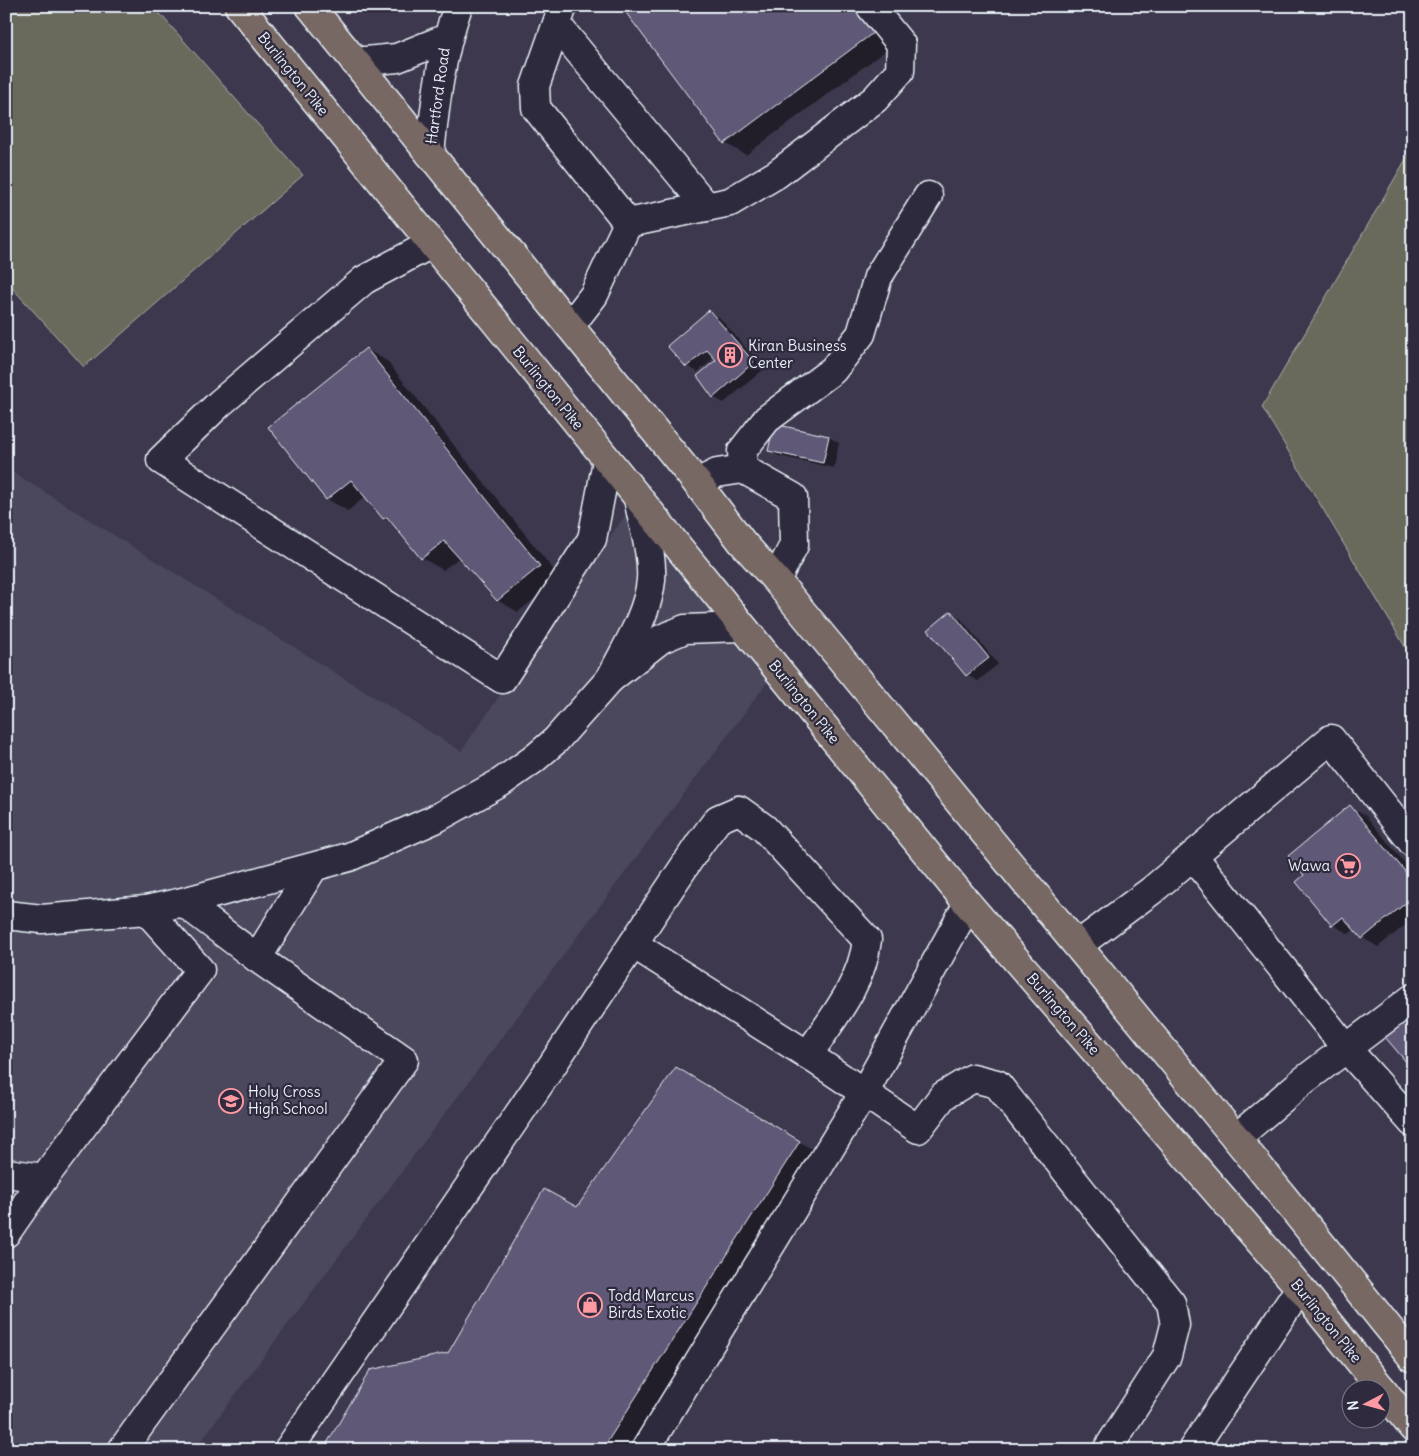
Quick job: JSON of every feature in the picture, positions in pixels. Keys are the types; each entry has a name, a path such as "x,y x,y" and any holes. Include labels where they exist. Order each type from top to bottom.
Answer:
{"highway":[{"name":"Burlington Pike","path":"239,6 968,904 1300,1288 1372,1378"},
{"path":"310,6 697,483 742,542 776,580 1078,945 1413,1358"},
{"name":"Burlington Pike","path":"1392,1402 1413,1428"}],"street":[{"name":"Hartford Road","path":"430,154 434,108 447,38 458,6"},
{"path":"628,223 730,202 777,174 876,99 900,71 900,44 870,6"},
{"path":"560,16 707,207"},
{"path":"560,16 535,86 536,108 628,223"},
{"name":"Hartford Road","path":"355,62 397,58 447,38"},
{"path":"743,469 742,451 768,419 833,370 861,334 878,277 928,196"},
{"path":"570,326 594,295 628,223"},
{"path":"431,244 364,280 219,404 161,460 502,679 592,539 607,460"},
{"path":"697,483 717,473 743,469 793,497 794,545 776,580"},
{"path":"610,679 636,628 651,582 651,568 638,497"},
{"path":"6,916 42,919 146,910 183,902 349,857 421,826 500,783 534,759 556,740 610,679 660,639 685,629 742,626"},
{"path":"1078,945 1151,891 1331,738 1413,843"},
{"path":"288,1450 718,819 740,810 764,828 868,940 865,962 853,987 808,1055"},
{"path":"1193,856 1346,1048 1413,1123"},
{"path":"257,958 313,868"},
{"path":"122,1450 404,1060 257,958 183,902"},
{"path":"645,1450 864,1093 968,904"},
{"path":"6,1233 44,1178 200,970 146,910"},
{"path":"633,944 808,1055 918,1129 942,1096 973,1078 997,1084 1171,1303 1176,1325 1167,1356 1107,1450"},
{"path":"1236,1138 1303,1081 1413,998"},
{"path":"6,1173 44,1178"},
{"path":"1192,1450 1300,1288"}],"shaded area":[{"name":"Holy Cross High School","path":"6,468 461,751 638,497 777,669 194,1450 6,1450"}],"green space":[{"path":"6,6 153,6 303,175 84,367 6,281"},
{"path":"1413,147 1413,660 1262,407"}],"building":[{"path":"621,6 853,6 873,33 724,144"},
{"name":"Kiran Business Center","path":"709,310 754,362 713,398 697,376 716,360 707,350 686,367 667,346"},
{"path":"366,348 540,566 497,601 444,541 421,559 387,517 383,519 351,480 326,500 268,427"},
{"path":"774,424 829,436 823,463 768,451"},
{"path":"951,611 989,658 966,676 928,630"},
{"name":"Wawa","path":"1350,805 1413,881 1413,897 1362,939 1343,917 1332,926 1296,882 1304,875 1288,856"},
{"path":"1413,1014 1413,1070 1385,1037"},
{"path":"676,1067 800,1141 602,1450 323,1450 370,1370 448,1353 544,1189 577,1207"}],"place":[{"name":"Kiran Business Center","path":"730,355"},
{"name":"Wawa","path":"1348,866"},
{"name":"Holy Cross High School","path":"231,1101"},
{"name":"Todd Marcus Birds Exotic","path":"590,1305"}]}
